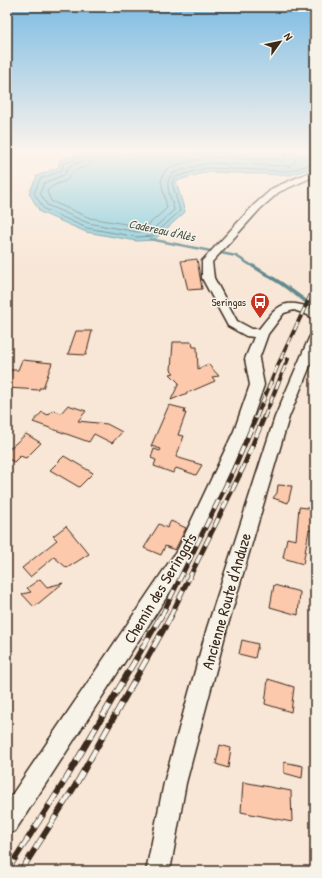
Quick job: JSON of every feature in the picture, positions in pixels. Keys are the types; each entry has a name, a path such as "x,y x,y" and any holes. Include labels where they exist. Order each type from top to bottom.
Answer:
{"street":[{"path":"273,193 257,207 207,261 208,278 232,323 250,333 262,333 280,310 295,306 312,312 315,316"},
{"name":"Chemin des Seringats","path":"7,823 184,555 241,431 257,385 252,358 262,333"},
{"name":"Ancienne Route d'Anduze","path":"158,871 166,820 217,628 282,417 315,338"}],"water":[{"path":"29,193 179,193 185,212 154,240 137,241 86,232 40,212"}],"building":[{"path":"197,259 202,289 188,290 181,261"},
{"path":"76,331 92,331 86,355 68,354"},
{"path":"173,342 192,342 193,347 197,347 198,369 208,364 219,376 212,377 215,381 171,400 179,383 170,374 174,373 171,370"},
{"path":"22,360 52,363 43,388 39,388 39,390 7,388 7,378 11,370 18,370"},
{"path":"68,405 86,411 78,421 107,424 122,432 112,443 94,434 89,442 33,422 42,412 48,415 53,410 61,413"},
{"path":"169,405 185,409 184,413 186,413 178,435 184,436 176,457 202,465 196,475 176,468 173,473 154,466 156,460 151,458 154,449 160,451 161,449 151,446"},
{"path":"26,434 41,443 26,458 20,456 14,462 7,458 7,451"},
{"path":"64,456 93,473 79,487 50,470"},
{"path":"278,485 292,486 288,503 273,498 277,493"},
{"path":"299,507 315,509 315,532 309,530 303,564 283,558 287,538 296,540"},
{"path":"171,521 186,528 175,550 165,546 161,555 144,548 159,524 167,528"},
{"path":"66,526 89,554 67,568 54,557 30,577 22,568 57,540 53,536"},
{"path":"40,579 47,587 63,583 34,607 22,594 31,592 27,588"},
{"path":"274,585 300,592 298,615 270,607"},
{"path":"242,640 258,644 255,658 239,654"},
{"path":"268,679 294,687 291,712 265,704"},
{"path":"220,745 231,748 228,768 216,764"},
{"path":"284,762 303,766 302,778 284,773"},
{"path":"243,782 291,791 292,822 241,812"}],"waterway":[{"name":"Cadereau d'Alès","path":"150,239 236,256 254,267"},
{"name":"Cadereau d'Alès","path":"253,266 282,284 315,308"}],"railway":[{"path":"256,418 278,365 315,286"},
{"path":"264,418 288,359"},
{"path":"161,617 235,467 256,417"},
{"path":"170,617 243,468 264,417"},
{"path":"7,871 66,779 161,616"},
{"path":"21,871 75,786 171,616"}],"place":[{"name":"Seringas","path":"260,319"}]}
